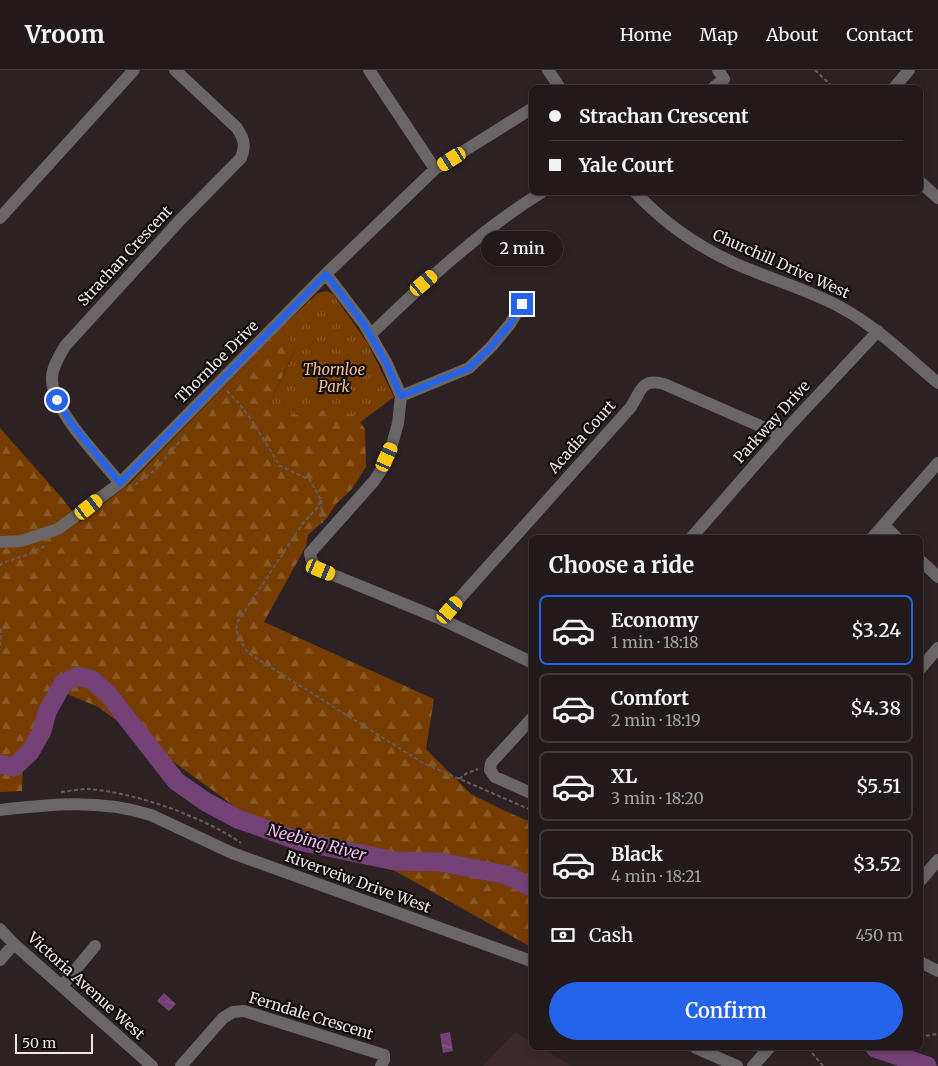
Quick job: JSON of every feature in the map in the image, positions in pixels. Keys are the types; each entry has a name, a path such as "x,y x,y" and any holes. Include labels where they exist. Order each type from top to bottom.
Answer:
{"street":[{"path":"0,218 134,70"},
{"name":"Strachan Crescent","path":"120,483 63,412 56,398 52,376 65,346 241,158 244,140 237,128 175,70"},
{"path":"369,70 436,169"},
{"path":"548,70 558,85"},
{"path":"717,85 724,79 718,70"},
{"path":"896,85 909,70"},
{"name":"Thornloe Drive","path":"0,542 21,541 58,529 120,483 326,274 436,169 529,110"},
{"path":"923,185 938,198"},
{"path":"370,335 424,283 470,243 537,195"},
{"name":"Churchill Drive West","path":"638,195 647,205 686,236 713,253 742,267 800,288 842,308 878,331 938,383"},
{"path":"326,274 370,335 387,364 401,396 398,423 392,445 382,469 374,481 310,554 310,559 321,570 442,619 529,661"},
{"path":"401,396 469,368 491,347 510,324 522,304"},
{"name":"Parkway Drive","path":"694,535 781,435 878,331"},
{"name":"Acadia Court","path":"442,619 631,407 644,385 653,381 664,384 781,435"},
{"path":"875,535 938,463"},
{"path":"884,525 894,535"},
{"path":"923,563 938,577"},
{"path":"923,665 938,648"},
{"path":"529,721 491,763 490,767 495,777 529,792"},
{"name":"Riverveiw Drive West","path":"0,810 58,804 100,804 138,811 151,815 232,853 529,959"},
{"path":"923,877 938,860"},
{"name":"Victoria Avenue West","path":"0,929 14,944 152,1066"},
{"path":"0,960 14,944"},
{"path":"62,986 95,946"},
{"path":"923,963 938,970"},
{"name":"Ferndale Crescent","path":"181,1066 223,1018 233,1012 244,1011 384,1055 381,1066"},
{"path":"701,1050 737,1066"},
{"path":"753,1066 767,1050"}],"path":[{"path":"815,70 831,85"},
{"path":"224,389 236,400 251,419 280,466 310,480 321,500 323,538"},
{"path":"134,486 156,469 187,432"},
{"path":"321,500 316,509 303,523 237,623 236,629 239,640 248,653 423,763 529,809"},
{"path":"0,566 2,563 46,546"},
{"path":"0,629 0,649"},
{"path":"459,779 474,769 490,767"},
{"path":"923,1036 938,1034"},
{"path":"810,1050 823,1066"}],"shaded area":[{"path":"515,1032 529,1041 529,1050 544,1050 572,1066 483,1066"}],"green space":[{"name":"Thornloe Park","path":"327,291 333,294 368,344 394,397 354,427 303,428 269,404 295,351 281,328 318,293"},
{"path":"281,328 295,350 269,404 299,416 325,410 355,415 365,429 366,467 352,489 336,504 327,518 308,535 306,546 264,622 434,699 426,749 471,794 529,821 529,946 361,852 241,811 98,707 60,691 43,709 39,728 24,746 22,791 0,792 0,428 62,498 80,522 129,484"}],"water":[{"path":"164,993 176,1004 169,1011 157,1001"},
{"path":"450,1032 453,1051 443,1053 440,1034"}],"waterway":[{"name":"Neebing River","path":"0,764 14,767 30,752 42,731 47,712 63,683 78,676 92,680 108,694 176,781 206,802 238,819 299,841 395,861 440,862 507,875 529,886"},
{"name":"Neebing River","path":"881,1050 927,1066"}],"route":[{"path":"57,400 71,423 120,483 326,274 364,324 387,364 401,396 469,368 491,347 510,324 522,304"}]}
